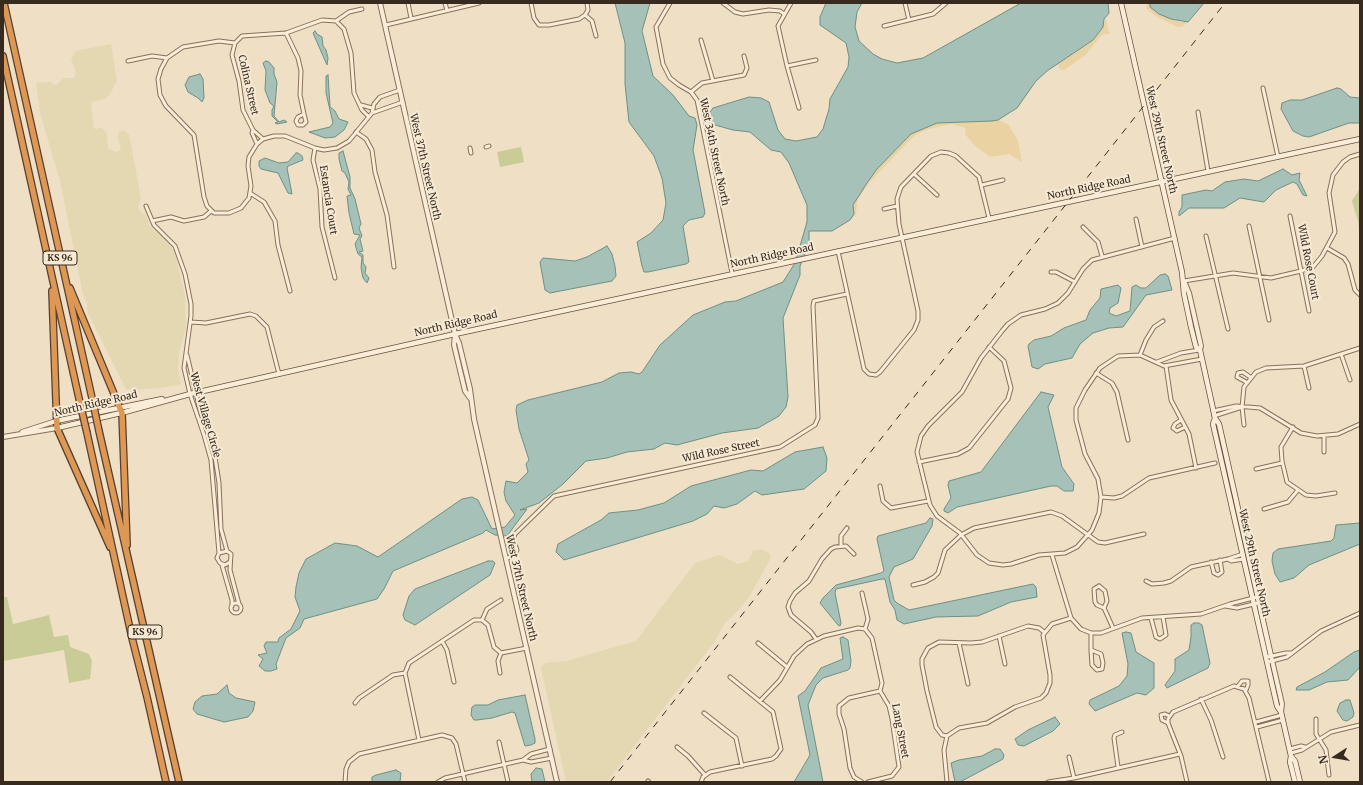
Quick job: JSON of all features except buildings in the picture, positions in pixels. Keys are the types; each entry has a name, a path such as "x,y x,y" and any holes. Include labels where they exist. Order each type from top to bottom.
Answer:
{"highway":[{"name":"KS 96","path":"4,3 129,569 179,782"},
{"name":"KS 96","path":"3,56 132,638 153,721 166,782"},
{"path":"43,237 53,302 57,424 105,536 117,568"},
{"path":"57,248 72,296 121,410 125,527 129,569"}],"main road":[{"name":"West 29th Street North","path":"1121,3 1175,238 1184,281 1184,294 1191,327 1196,347 1200,350 1214,415 1218,424 1230,487 1269,659 1277,706 1282,716 1300,782"},
{"name":"North Ridge Road","path":"57,424 732,273 1360,139"},
{"name":"West 29th Street North","path":"1291,753 1290,762 1295,782"}],"street":[{"name":"West 37th Street North","path":"380,3 386,24 402,102 455,334 460,343 470,389 470,398 557,782"},
{"path":"408,3 411,18"},
{"path":"445,3 447,10"},
{"path":"386,24 480,3"},
{"path":"531,3 534,18 539,24 549,25 578,19 585,15 588,10 587,3"},
{"name":"West 34th Street North","path":"670,3 656,28 663,64 674,82 691,92 697,100 732,273"},
{"path":"723,3 735,12 743,14 769,10 780,11 784,14"},
{"path":"791,3 779,23 778,30 799,108"},
{"path":"905,3 909,20"},
{"path":"884,26 933,14 946,3"},
{"path":"362,9 349,12 336,21 322,20 286,33 246,35 239,38 235,43 219,41 183,47 168,58 159,73 158,84 160,95 166,106 194,135 204,197 211,211 218,214 235,211 245,203 250,193 249,157 257,144 263,139 274,136 285,136 315,148 324,150 337,148 349,141 372,113 402,102"},
{"path":"585,15 592,21 596,36"},
{"path":"336,21 346,34 352,62 354,93 368,116"},
{"path":"286,33 299,62 304,114"},
{"path":"701,40 713,81"},
{"name":"Colina Street","path":"235,43 232,55 240,81 243,110 253,130 263,139"},
{"path":"128,61 152,56 168,58"},
{"path":"691,92 699,84 744,75 747,68 744,56"},
{"path":"787,66 816,60"},
{"path":"1262,88 1278,157"},
{"path":"372,113 372,108 380,97 400,90"},
{"path":"361,105 372,108"},
{"path":"1198,112 1208,172"},
{"name":"Colina Street","path":"253,130 252,133 257,144"},
{"path":"356,132 366,139 372,150 374,172 387,215 394,267"},
{"name":"Estancia Court","path":"315,148 313,160 320,189 322,227 335,278"},
{"path":"470,148 471,153"},
{"path":"838,251 864,369 869,374 876,375 914,330 918,320 918,312 897,206 899,190 931,156 945,152 956,156 976,175 982,185 989,218"},
{"path":"1184,281 1233,273 1271,278 1301,271 1317,264 1335,232 1329,193 1333,175 1343,162 1360,154"},
{"path":"416,162 421,161"},
{"path":"914,174 937,195"},
{"path":"982,185 1003,180"},
{"path":"250,193 264,202 275,221 278,245 290,291"},
{"name":"West Village Circle","path":"146,206 152,221 158,230 172,242 179,253 191,304 191,322 184,368 190,394 211,460 215,519 220,545 219,553"},
{"path":"884,208 897,206"},
{"path":"152,221 171,217 184,221 204,217 211,211"},
{"name":"Wild Rose Court","path":"1290,216 1309,311"},
{"path":"1136,219 1142,247"},
{"path":"1249,226 1269,320"},
{"path":"1083,227 1098,242 1102,256"},
{"path":"1206,236 1228,329"},
{"path":"1175,238 1102,256 1089,262 1068,293 1058,303 1045,309 1021,315 1008,324 989,347 958,397 924,431 918,444 919,462 928,501 933,512 961,535 977,555 989,563 1003,565 1039,555 1065,553 1077,547 1088,535 1097,520 1101,497 1098,479 1085,454 1076,420 1076,408 1080,397 1096,373 1105,363 1118,356 1140,356 1157,362 1160,365 1166,366 1202,359"},
{"path":"1327,248 1344,258 1348,264 1353,287 1360,295"},
{"path":"1051,272 1056,272 1075,282"},
{"name":"Wild Rose Street","path":"506,559 515,554 517,550 513,539 515,534 554,496 780,447 815,425 818,418 814,301 847,294"},
{"path":"191,322 206,323 250,314 260,319 267,327 279,374"},
{"path":"1140,356 1146,340 1154,327 1163,321"},
{"path":"919,462 958,454 969,448 1008,398 1011,388 1004,361 989,347"},
{"path":"1244,425 1242,407 1243,391 1246,382 1256,372 1266,368 1304,366 1360,348"},
{"path":"1157,362 1164,361 1181,353 1200,350"},
{"name":"West Village Circle","path":"186,354 215,457 220,524 227,550"},
{"path":"1341,354 1350,380"},
{"path":"1166,366 1169,391 1181,420 1189,434 1196,468"},
{"path":"1304,366 1309,388"},
{"path":"1246,382 1237,377 1238,373 1243,372 1250,377"},
{"path":"1096,373 1112,383 1117,392 1128,440"},
{"path":"1214,415 1236,406 1260,408 1310,435 1324,436 1338,434 1359,424 1360,429"},
{"path":"1181,420 1175,424 1173,428 1177,431 1185,427"},
{"name":"North Ridge Road","path":"5,437 57,424"},
{"path":"1293,427 1281,448 1282,463 1287,482 1306,495 1316,496 1334,493"},
{"path":"1324,436 1324,452"},
{"path":"1256,469 1282,463"},
{"path":"1101,497 1118,497 1149,478 1215,464"},
{"path":"880,486 883,501 891,508 928,501"},
{"path":"1264,509 1288,502 1298,490"},
{"path":"913,585 925,582 936,575 945,550 961,535 974,528 1051,512 1062,516 1098,542 1144,534"},
{"path":"841,546 841,536 847,528"},
{"path":"816,639 811,632 791,615 788,607 795,593 812,577 822,559 831,549 841,546 849,548 854,554"},
{"path":"227,550 232,557 230,562 230,570 241,609 238,613 232,611 232,600 222,565 217,558 219,553 227,550"},
{"path":"1052,555 1071,618 1081,629 1091,633 1101,633 1133,620 1201,614 1223,606 1255,598"},
{"path":"1146,581 1152,584 1164,583 1171,581 1191,566 1246,556"},
{"path":"1211,562 1214,574 1218,575 1222,572 1220,560"},
{"path":"222,565 230,562"},
{"path":"1104,608 1107,601 1105,591 1102,587 1097,587 1093,592 1095,602 1098,606 1104,608 1113,628"},
{"path":"760,701 780,680 794,656 802,647 816,639 858,628 865,629 868,619 862,593"},
{"path":"482,620 487,609 501,600"},
{"path":"232,606 235,603 239,604"},
{"path":"1223,606 1237,608 1256,604"},
{"path":"1269,659 1282,658 1292,653 1321,632 1360,612"},
{"path":"1151,618 1156,637 1160,639 1166,635 1163,617"},
{"path":"947,782 944,750 947,736 959,728 987,723 1015,707 1040,698 1049,688 1050,675 1043,642 1044,632 1052,624 1071,618"},
{"path":"419,740 405,673 409,663 470,622 482,620 488,625 494,647 501,653"},
{"path":"947,736 942,735 936,727 922,665 928,648 939,642 977,642 1028,626 1040,628 1044,632"},
{"name":"Lang Street","path":"865,629 872,638 882,683 880,691 889,706 899,767 892,776 880,781"},
{"path":"1091,633 1090,657 1094,668 1097,670 1102,669 1103,663 1101,654 1091,650"},
{"path":"999,636 1005,664"},
{"path":"442,641 447,650 454,682"},
{"path":"958,643 968,684"},
{"path":"758,644 787,667"},
{"path":"501,653 527,648"},
{"path":"920,650 925,653"},
{"path":"500,673 498,665 501,653"},
{"path":"1269,659 1281,654 1292,653"},
{"path":"1281,654 1282,658"},
{"path":"355,703 359,698 393,675 405,673"},
{"path":"701,781 705,775 714,771 772,759 779,753 781,744 772,712 730,677"},
{"path":"1238,686 1242,681 1248,681 1246,690 1256,722 1269,782"},
{"path":"1168,723 1162,720 1161,715 1165,714 1169,716 1201,699 1234,686 1238,686 1246,690"},
{"path":"862,782 854,777 850,768 844,729 839,714 840,706 849,698 880,691"},
{"path":"1201,699 1211,720 1223,757"},
{"path":"704,713 736,738 742,766"},
{"path":"1169,716 1168,723 1180,754 1187,782"},
{"path":"1256,722 1282,716"},
{"path":"1257,727 1282,716"},
{"path":"1316,719 1315,730 1326,750 1326,762 1329,775"},
{"path":"1291,753 1302,750 1331,732 1360,725"},
{"path":"1118,767 1114,738 1115,735 1122,732"},
{"path":"346,782 346,769 349,762 359,754 442,735 447,736 456,744 465,782"},
{"path":"499,742 508,782"},
{"path":"677,747 688,756 705,775"},
{"path":"438,782 445,778 523,760 531,754 550,749"},
{"path":"1048,782 1074,778 1180,754"},
{"path":"1069,757 1074,778"},
{"path":"523,760 531,762 552,758"},
{"path":"868,782 880,781"}],"shaded area":[{"path":"111,44 117,81 110,94 105,99 92,102 91,104 94,129 101,128 104,130 107,135 108,148 116,152 121,149 118,139 119,132 122,130 129,134 141,199 138,207 141,212 146,215 149,225 167,241 175,253 185,296 186,327 179,352 178,369 181,384 160,388 133,390 126,389 87,311 87,303 83,294 60,181 40,113 36,83 50,82 55,85 58,84 63,78 74,78 76,72 71,59 76,51"},
{"path":"761,549 769,553 771,558 749,597 733,616 725,622 715,641 607,782 566,782 541,668 545,663 566,661 636,641 695,563 720,555 738,564 748,561 753,551"}],"green space":[{"path":"521,147 524,162 500,167 497,152"},
{"path":"1360,188 1360,237 1358,221 1352,201"},
{"path":"3,597 7,597 13,624 49,615 54,637 68,635 70,647 89,654 92,661 90,679 69,683 64,650 3,661"}],"sand":[{"path":"1146,3 1150,3 1150,7 1181,22 1188,22 1183,26 1178,27 1159,18 1147,9"},
{"path":"1106,18 1108,30 1111,33 1102,35 1084,56 1064,70 1060,69 1058,64 1093,40 1103,27"},
{"path":"998,120 1008,124 1018,141 1022,162 1009,154 990,157 975,146 965,134 966,128 952,124 929,129 917,134 909,141 869,183 858,199 855,217 853,216 853,206 867,183 877,169 911,134 937,123"}],"water":[{"path":"615,3 650,3 642,31 653,76 673,95 689,116 695,118 697,125 693,150 705,213 703,217 689,220 683,226 689,262 686,264 648,272 644,272 637,242 651,233 663,220 666,203 662,178 654,156 629,122 625,84 625,43"},
{"path":"826,3 862,3 857,12 855,27 859,41 873,54 882,59 897,63 923,58 1021,3 1108,3 1109,13 1104,19 1103,27 1093,40 1047,71 1036,81 1017,108 998,120 937,123 911,134 877,169 867,183 853,205 854,214 850,220 832,231 809,231 809,244 800,266 800,275 783,318 788,397 786,407 779,416 758,428 722,433 677,445 665,443 654,449 627,452 607,458 586,461 563,484 539,503 520,510 527,509 507,536 495,535 486,530 483,533 393,571 377,599 304,619 300,628 286,638 276,664 277,669 265,671 259,666 263,659 258,655 267,653 264,646 266,642 278,642 279,638 291,629 300,611 295,597 296,587 299,573 306,559 335,543 357,546 378,557 462,499 472,497 478,500 492,529 505,527 515,515 506,501 504,492 506,481 517,483 528,472 526,464 529,460 519,429 516,410 517,405 528,400 602,382 619,373 631,372 639,374 642,372 660,345 693,315 725,302 736,301 783,282 795,263 807,222 807,205 789,163 781,152 771,150 750,132 733,130 715,125 707,121 706,118 713,108 749,97 761,98 769,102 778,130 785,139 796,141 817,137 823,129 829,109 830,99 848,67 849,57 846,43 820,25 820,17"},
{"path":"1150,3 1204,3 1188,22 1171,19 1159,14 1150,7"},
{"path":"315,31 322,37 323,46 326,50 328,58 327,65 313,33"},
{"path":"266,61 269,62 274,68 274,74 277,82 274,116 279,122 284,120 287,122 277,124 275,123 278,122 272,116 274,106 270,103 265,90 266,71 263,63"},
{"path":"200,74 203,79 204,98 202,102 188,92 185,85 189,77"},
{"path":"328,75 330,107 335,111 339,119 348,122 344,130 335,137 325,138 309,132 330,127 333,123 326,93 326,76"},
{"path":"1337,88 1341,89 1350,97 1360,98 1360,123 1349,123 1309,137 1293,131 1281,109 1282,103 1290,100 1302,100"},
{"path":"343,151 350,177 350,188 355,199 361,224 359,228 362,236 360,239 363,251 359,252 363,255 363,263 366,267 365,273 369,278 367,283 363,278 361,268 362,257 358,254 355,244 360,235 354,234 349,213 347,196 351,195 348,189 349,182 345,173 342,171 339,159 339,153"},
{"path":"296,153 302,156 303,160 288,166 287,168 292,194 288,193 278,173 261,169 259,166 259,161 265,158 279,163 288,162"},
{"path":"1283,169 1292,175 1300,173 1299,180 1307,196 1303,195 1297,184 1293,182 1276,190 1264,202 1240,198 1224,208 1189,208 1179,216 1179,212 1182,207 1182,195 1206,190 1212,191 1225,182 1244,179 1258,181"},
{"path":"607,246 612,254 615,266 616,276 612,281 550,293 545,290 540,262 543,258 575,261 587,257"},
{"path":"1165,274 1168,276 1172,290 1146,295 1123,327 1109,328 1093,333 1080,344 1072,358 1045,364 1038,369 1032,367 1028,346 1029,344 1034,340 1051,336 1064,328 1086,320 1090,310 1100,298 1101,289 1118,285 1121,288 1118,303 1110,308 1109,313 1116,316 1130,311 1132,287 1136,285 1141,288 1146,288 1160,275"},
{"path":"1041,392 1054,395 1048,407 1062,467 1074,484 1073,491 1064,491 1057,486 1051,486 957,507 948,513 944,511 951,498 948,485 949,481 981,472"},
{"path":"823,447 827,458 826,471 804,489 762,495 755,491 737,504 724,508 714,506 707,514 693,521 564,560 556,552 558,544 601,520 609,513 638,510 664,503 691,486 751,470 763,471 795,452"},
{"path":"930,518 933,519 932,526 913,559 894,567 889,577 894,600 897,603 909,610 1033,584 1036,587 1037,597 1011,602 978,616 936,617 904,624 897,620 895,610 890,602 885,579 882,579 836,589 835,593 841,623 840,626 838,625 820,603 823,598 836,585 884,571 877,539 878,536 926,523"},
{"path":"1360,523 1360,544 1309,565 1294,578 1280,582 1275,574 1272,561 1273,553 1278,549 1331,541 1334,538 1336,525"},
{"path":"488,561 493,561 495,563 490,575 415,625 405,620 403,615 409,596 415,589"},
{"path":"1194,623 1199,623 1202,625 1210,663 1208,668 1167,688 1165,685 1175,671 1175,659 1189,650 1191,625"},
{"path":"1122,633 1131,633 1136,652 1154,663 1154,688 1146,695 1137,693 1095,711 1089,704 1090,700 1119,686 1127,676 1128,664"},
{"path":"843,637 848,640 851,661 850,668 823,678 816,685 808,705 823,782 794,782 810,755 798,696 805,691 821,668 843,659 840,638"},
{"path":"1360,650 1360,667 1348,680 1327,682 1309,690 1296,690 1297,687 1325,672 1354,652"},
{"path":"227,685 229,693 236,698 255,702 253,711 248,717 224,722 197,714 193,709 195,702 202,696 217,694"},
{"path":"525,695 535,739 535,743 531,745 525,746 515,713 512,712 492,718 477,720 474,720 471,715 472,707 475,705 488,705 498,700"},
{"path":"1350,700 1354,713 1353,717 1347,721 1343,720 1337,711 1340,703"},
{"path":"1055,717 1060,724 1053,731 1024,746 1018,745 1015,739 1028,730"},
{"path":"995,749 1000,749 1004,755 1003,759 960,782 955,782 951,763 982,756"},
{"path":"536,768 542,769 545,782 532,782 531,774"},
{"path":"396,770 401,773 400,782 372,782 372,777 376,775"}],"railway":[{"path":"610,782 1225,3"}]}
